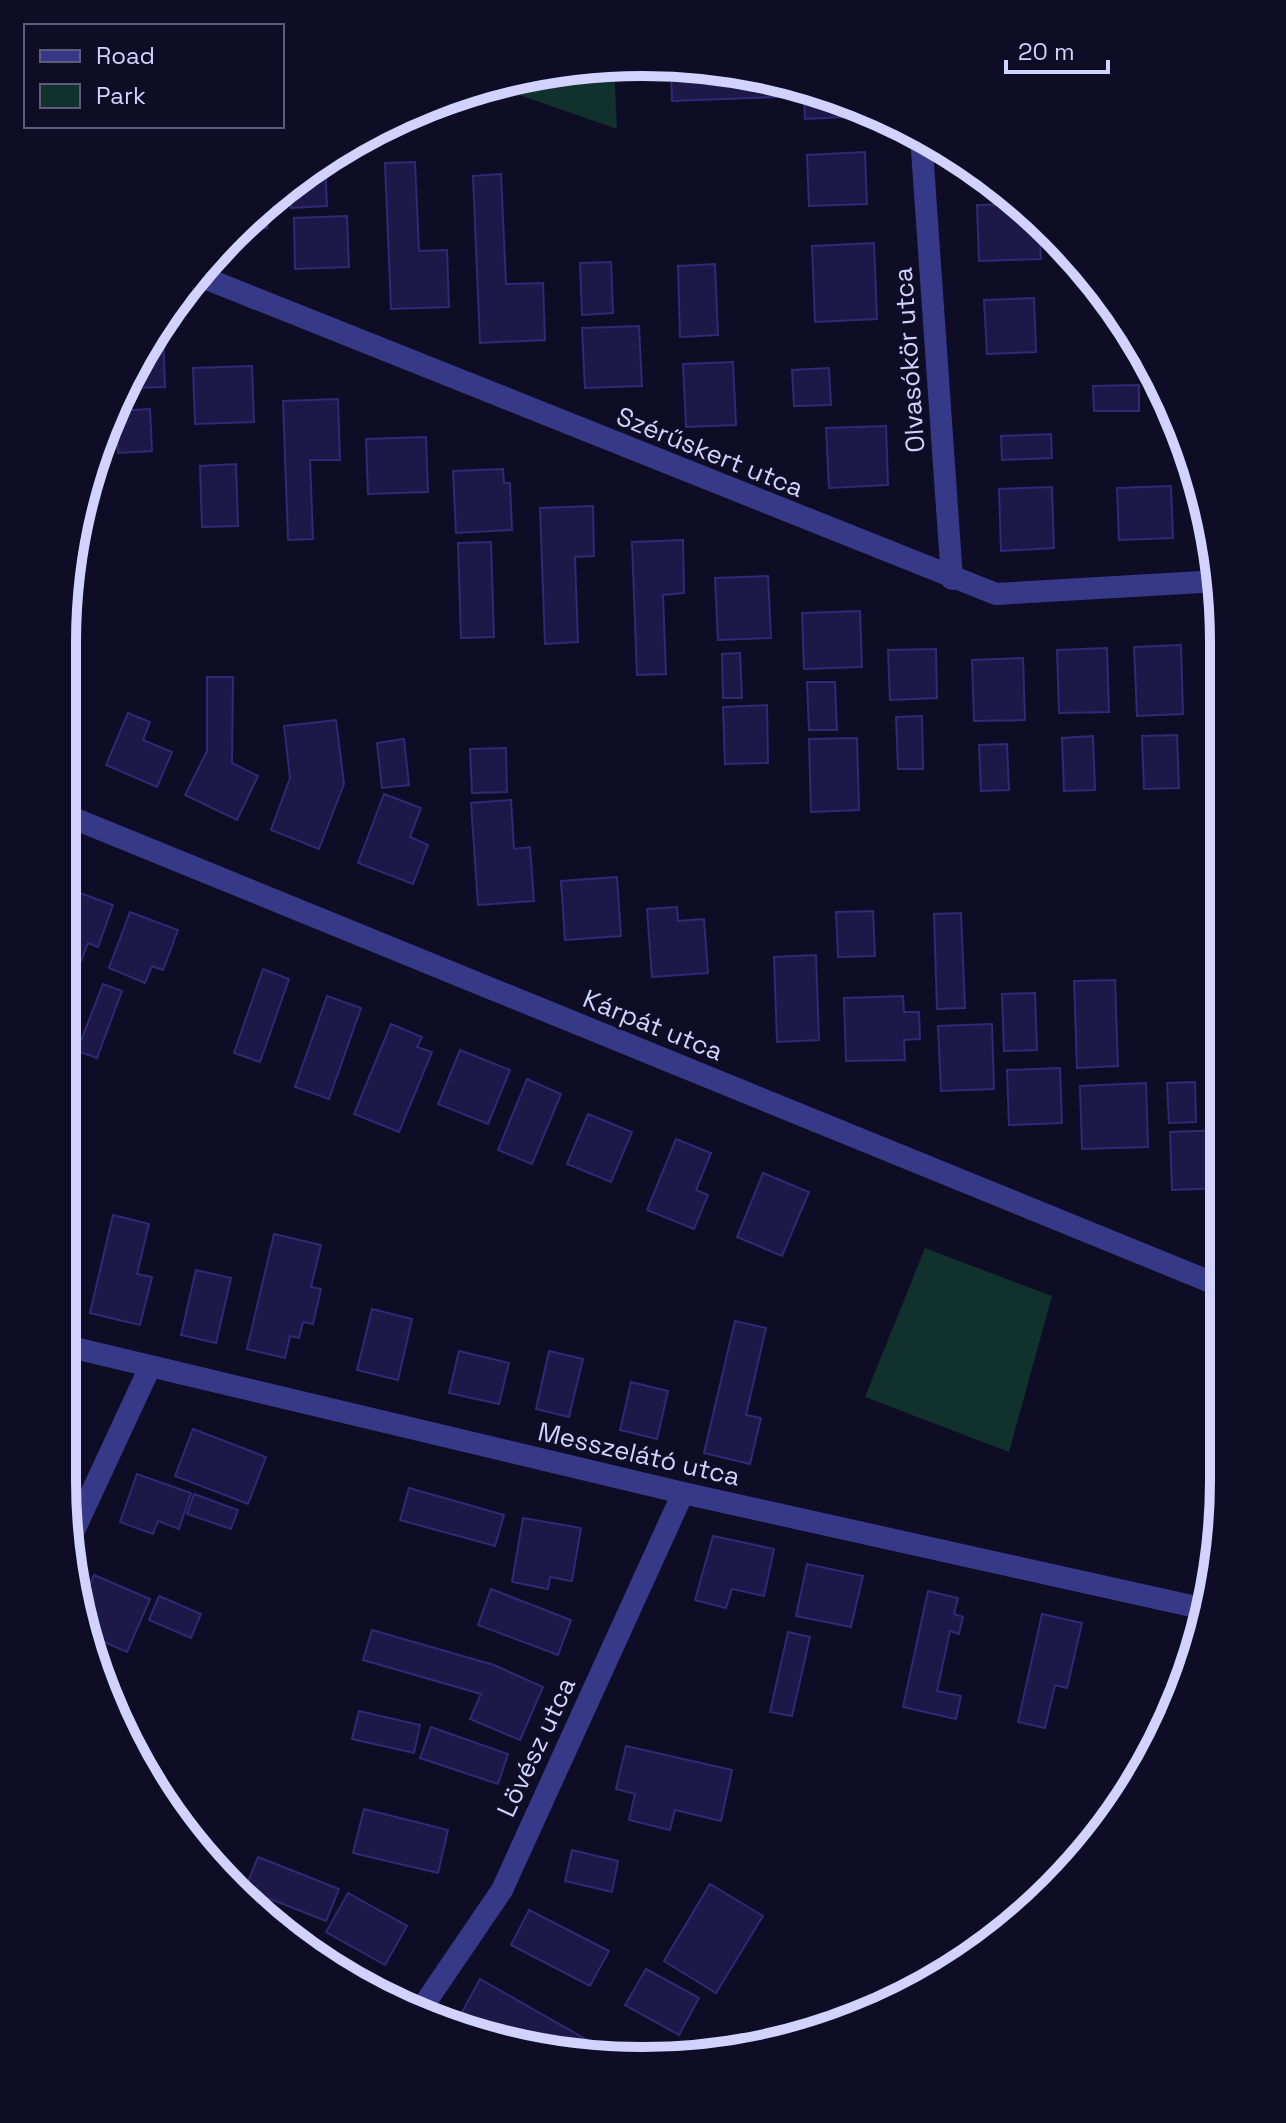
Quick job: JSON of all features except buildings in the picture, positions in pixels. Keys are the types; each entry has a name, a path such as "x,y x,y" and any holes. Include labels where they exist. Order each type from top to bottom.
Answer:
{"street":[{"name":"Olvasókör utca","path":"922,150 952,579"},
{"name":"Szérűskert utca","path":"208,280 996,594 1206,582"},
{"name":"Kárpát utca","path":"76,819 1210,1282"},
{"name":"Messzelátó utca","path":"76,1348 683,1493 1195,1607"},
{"path":"78,1523 150,1367"},
{"name":"Lövész utca","path":"425,2003 502,1890 683,1493"}],"green space":[{"path":"615,77 617,129 510,92"},
{"path":"925,1248 1052,1296 1009,1452 865,1397"}]}
